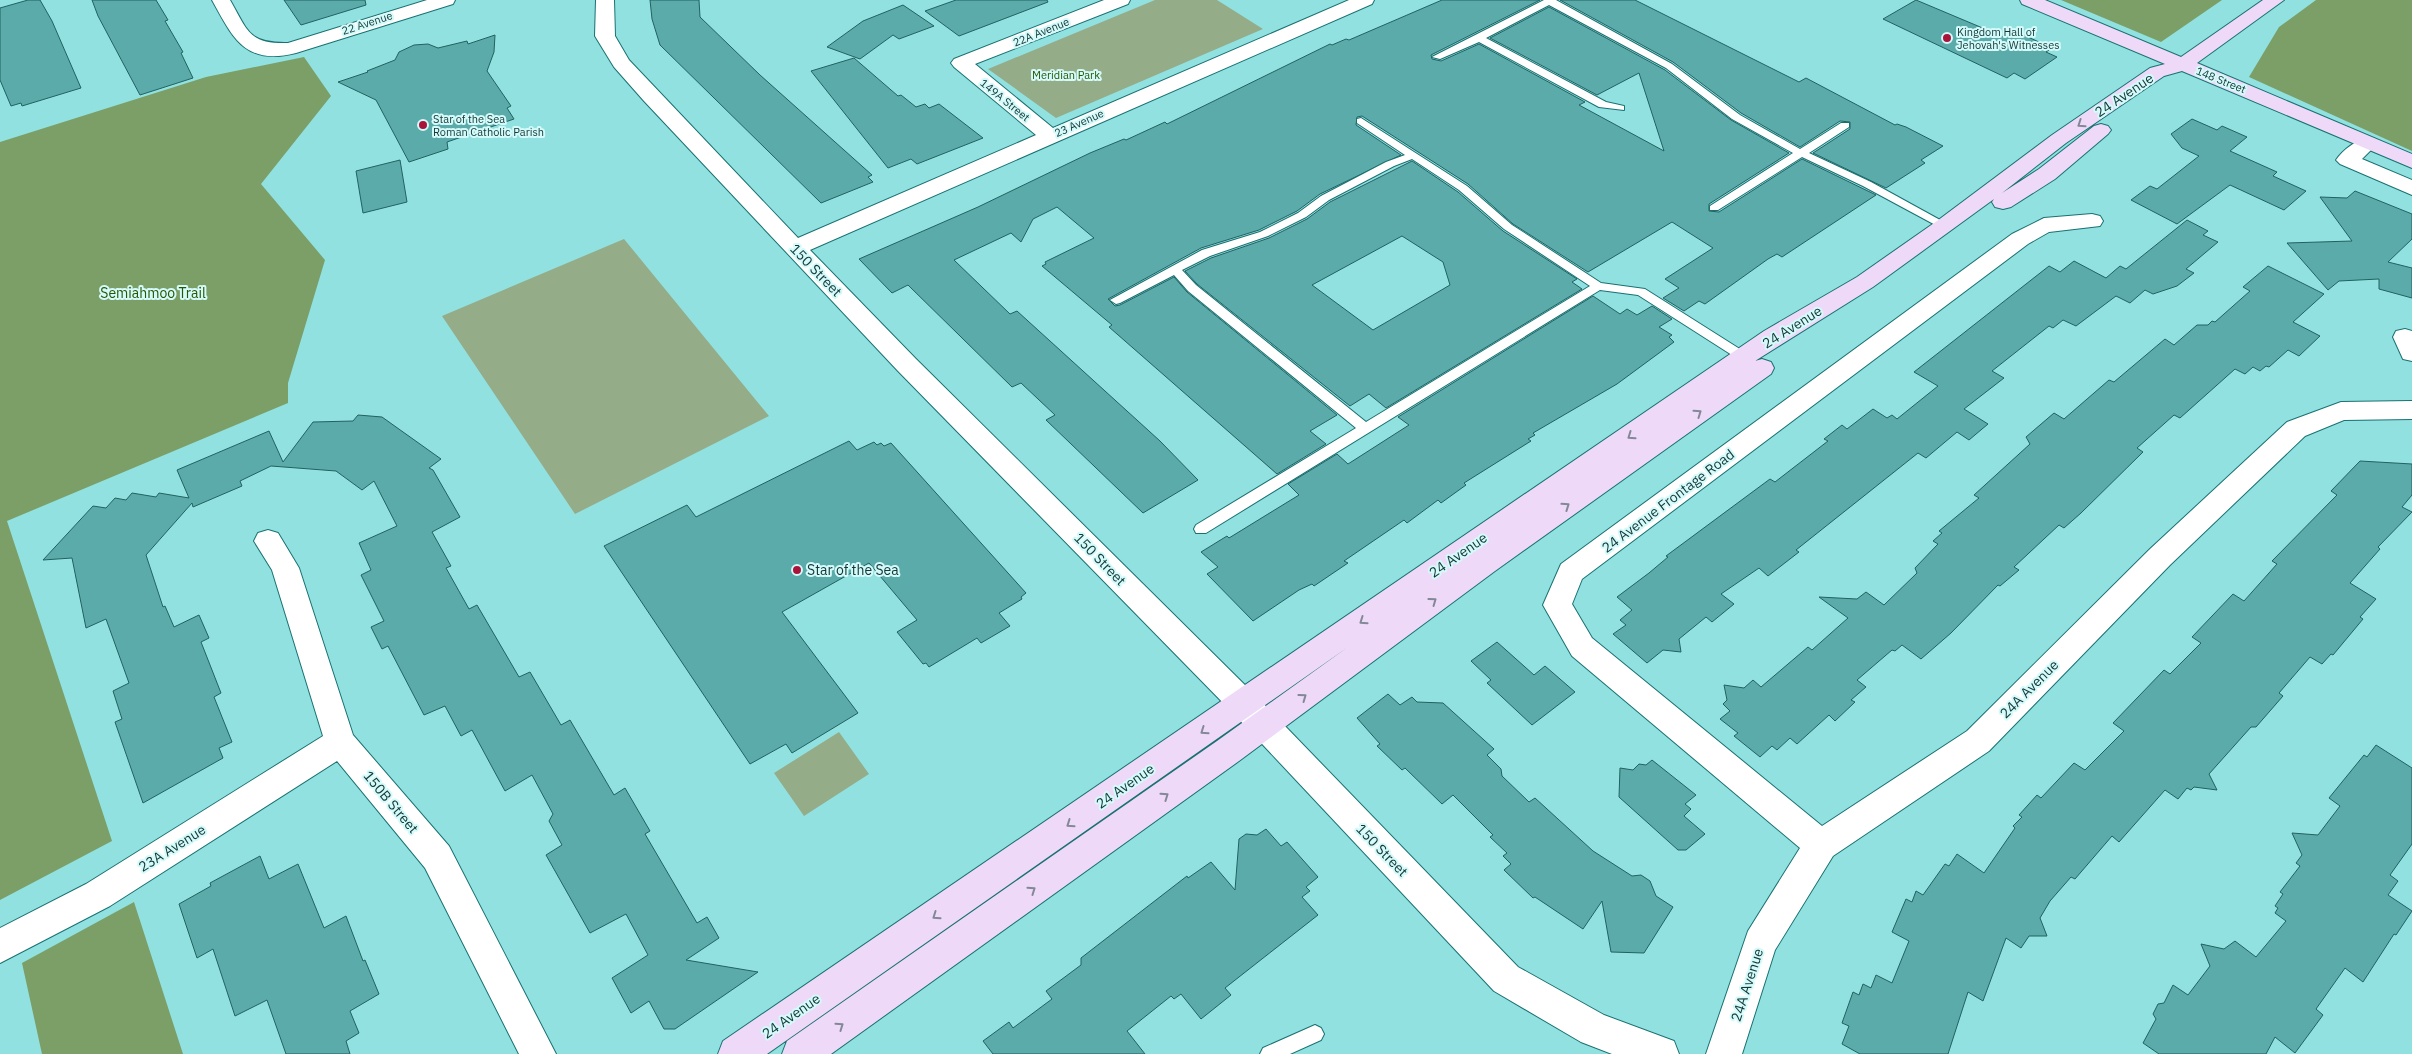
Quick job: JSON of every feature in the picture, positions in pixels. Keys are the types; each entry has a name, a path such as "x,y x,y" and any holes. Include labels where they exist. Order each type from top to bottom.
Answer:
{"main road":[{"name":"148 Street","path":"2029,0 2182,65 2216,77 2412,162"},
{"name":"24 Avenue","path":"1753,363 1773,337 1865,282 1945,226 2059,139 2157,72 2182,65 2275,0"},
{"name":"24 Avenue","path":"800,1054 1254,715 1753,363 2047,174 2095,135 2173,80 2182,65"},
{"name":"24 Avenue","path":"736,1054 1254,715"}],"street":[{"name":"22 Avenue","path":"221,0 247,44 265,50 289,49 446,0"},
{"name":"150 Street","path":"605,0 605,36 621,63 794,248 1254,715 1506,979 1594,1029 1661,1054"},
{"name":"22A Avenue","path":"961,63 1120,0"},
{"name":"23 Avenue","path":"794,248 1364,0"},
{"name":"149A Street","path":"961,63 1050,136"},
{"path":"2368,143 2347,160 2412,188"},
{"name":"24 Avenue Frontage Road","path":"1821,845 1582,647 1557,606 1571,572 2020,239 2044,225 2092,221"},
{"name":"24A Avenue","path":"1724,1054 1760,943 1821,845 1978,741 2160,558 2296,429 2341,411 2412,410"},
{"name":"150B Street","path":"268,540 285,568 340,742 437,856 538,1054"},
{"name":"23A Avenue","path":"0,946 98,895 340,742"}],"lane":[{"path":"1437,57 1479,38 1550,1 1670,66 1736,117 1802,154 1867,184 1945,226"},
{"path":"1479,38 1603,105 1620,108"},
{"path":"1361,120 1412,156 1463,188 1508,227 1598,286 1641,292 1753,363"},
{"path":"1714,208 1845,126"},
{"path":"1116,300 1206,253 1264,234 1302,215 1325,198 1390,164 1412,156"},
{"path":"1175,270 1192,288 1366,429"},
{"path":"1201,529 1598,286"},
{"path":"1269,1054 1315,1034"}],"green space":[{"name":"Meridian Park","path":"1155,0 1217,0 1263,29 1056,118 988,69"},
{"path":"2061,0 2222,0 2161,42"},
{"path":"2316,0 2412,0 2412,151 2249,77 2279,27"},
{"name":"Semiahmoo Trail","path":"304,57 331,96 261,184 325,260 288,383 288,403 7,521 112,841 0,900 0,142 206,77"},
{"path":"624,239 769,416 575,514 442,316"},
{"path":"839,732 869,774 804,816 774,773"},
{"path":"134,902 183,1054 42,1054 22,963"}],"building":[{"path":"28,0 40,0 52,21 81,88 22,106 21,103 11,106 0,80 0,8"},
{"path":"92,0 156,0 168,20 165,21 183,52 181,53 193,78 140,95 98,16"},
{"path":"284,0 365,0 366,5 301,25"},
{"path":"650,0 699,0 700,17 760,75 872,175 868,177 873,182 821,203 660,45 652,19"},
{"path":"956,0 1047,0 1048,2 959,36 925,11"},
{"path":"1442,0 1540,0 1431,55 1432,59 1441,61 1479,44 1585,102 1579,105 1664,151 1639,73 1597,95 1490,38 1549,7 1665,70 1731,120 1789,153 1709,204 1709,211 1719,212 1802,159 1876,195 1782,257 1777,254 1768,259 1705,304 1699,301 1684,311 1663,298 1679,288 1665,279 1713,248 1672,222 1588,272 1513,224 1468,184 1362,116 1357,117 1356,125 1401,155 1320,194 1297,211 1259,230 1201,248 1108,299 1115,306 1120,305 1174,277 1187,292 1337,415 1310,431 1326,444 1277,474 1109,327 1112,325 1042,266 1046,264 1045,262 1094,238 1057,207 1033,219 1021,242 1011,233 954,260 1010,314 1017,311 1160,441 1198,480 1143,513 1046,420 1055,415 1021,383 1012,387 908,285 892,293 859,259 978,207 1090,153 1124,139 1126,140 1165,122 1167,124 1330,44 1332,45 1346,39 1349,40"},
{"path":"1560,0 1635,0 1799,82 1806,78 1895,125 1906,127 1943,146 1921,160 1925,163 1886,188 1813,153 1850,129 1850,122 1840,121 1800,147 1741,113 1673,62"},
{"name":"Kingdom Hall of Jehovah's Witnesses","path":"1916,0 2004,37 2015,31 2052,48 2046,52 2057,57 2025,79 2014,73 2007,78 1883,19"},
{"path":"903,5 934,26 899,39 893,35 860,59 827,47 863,21"},
{"name":"Star of the Sea Roman Catholic Parish","path":"495,35 494,52 487,71 511,106 507,108 514,119 447,142 448,149 409,162 376,100 338,82 395,60 399,52 414,45 428,44 438,48 467,41 468,44"},
{"path":"854,58 898,96 901,95 916,107 925,104 929,108 939,104 983,138 917,164 911,159 888,168 811,71"},
{"path":"2192,119 2217,130 2222,126 2247,137 2230,151 2277,172 2273,176 2306,191 2284,210 2230,185 2177,224 2131,200 2150,186 2157,189 2199,156 2182,148 2171,134"},
{"path":"400,160 407,202 363,213 356,171"},
{"path":"1412,161 1458,192 1503,231 1577,279 1572,282 1582,289 1386,408 1369,394 1350,406 1197,284 1185,271 1211,258 1269,238 1307,219 1330,202","holes":["1402,236 1443,262 1450,285 1373,330 1312,285"]},
{"path":"2355,191 2412,214 2412,239 2388,262 2412,268 2412,298 2379,289 2379,279 2339,281 2328,290 2287,243 2352,241 2320,197 2347,198"},
{"path":"2187,220 2208,231 2203,235 2218,242 2186,269 2194,273 2177,286 2153,294 2145,290 2130,303 2116,296 2076,326 2063,320 2053,328 2049,326 1992,371 2004,378 1964,409 1988,424 1969,440 1957,432 1926,458 1918,453 1796,550 1799,552 1768,576 1759,568 1721,594 1734,604 1712,622 1706,617 1679,639 1681,652 1663,650 1647,663 1613,634 1626,625 1620,620 1632,610 1617,597 1668,557 1666,556 1770,479 1775,482 1828,441 1824,439 1842,425 1847,429 1873,409 1887,418 1892,415 1897,419 1938,386 1914,372 2049,266 2060,272 2074,261 2106,278 2120,266 2126,269"},
{"path":"2268,266 2324,294 2293,322 2320,336 2299,356 2288,350 2269,367 2266,366 2260,371 2253,367 2245,374 2235,369 2180,418 2174,415 2137,448 2143,452 2081,513 2064,528 2059,525 2014,567 2019,570 2000,586 1998,585 1951,633 1921,659 1902,645 1895,651 1892,650 1857,680 1866,687 1851,700 1855,702 1835,721 1829,715 1797,744 1790,738 1777,750 1772,746 1760,757 1734,736 1738,733 1720,719 1730,711 1723,704 1727,700 1724,685 1744,688 1753,680 1761,687 1808,647 1812,650 1848,618 1819,597 1857,599 1866,592 1884,605 1917,573 1915,568 1938,544 1933,541 1942,533 1939,531 1979,498 1974,495 2030,444 2026,437 2054,413 2064,419 2109,380 2114,382 2165,339 2174,345 2197,325 2208,325 2212,321 2215,322 2250,291 2243,287"},
{"path":"1593,296 1620,314 1627,309 1637,315 1652,306 1672,319 1659,327 1672,335 1669,337 1674,342 1617,384 1533,433 1535,435 1528,439 1531,441 1464,483 1466,485 1441,503 1438,500 1407,523 1404,520 1344,561 1348,563 1314,586 1312,584 1299,590 1253,621 1207,574 1218,567 1201,552 1227,536 1229,538 1299,495 1288,484 1337,454 1348,464 1409,425 1398,417"},
{"path":"358,415 382,417 441,459 429,468 433,470 460,517 432,532 451,566 446,568 469,609 477,605 519,677 530,672 561,725 570,720 614,795 625,788 650,831 645,834 697,923 707,917 719,938 686,960 758,972 675,1029 664,1029 649,1001 631,1013 612,978 648,955 626,914 590,933 546,855 562,845 549,821 553,814 532,775 505,791 472,730 461,736 445,706 424,715 388,646 382,649 371,627 384,621 361,575 371,570 359,543 397,526 374,481 362,490 336,471 271,466 240,481 242,486 193,507 192,503 146,555 163,607 165,606 174,627 199,615 209,638 201,642 221,693 214,697 232,742 219,748 223,758 143,803 115,722 122,719 113,691 129,683 106,619 86,628 72,558 43,560 93,506 106,508 115,498 126,500 132,493 156,497 159,493 189,498 177,470 269,431 283,462 313,422 353,421"},
{"path":"849,441 857,450 874,442 877,445 881,443 884,446 891,443 1026,593 1021,597 1022,599 999,613 1010,626 981,643 977,638 929,667 926,663 923,664 897,632 917,620 869,563 782,612 858,713 792,753 786,744 750,764 604,546 687,505 696,517"},
{"path":"2360,461 2412,464 2412,495 2402,507 2412,512 2378,547 2380,549 2350,583 2376,599 2360,617 2363,619 2333,655 2331,654 2322,664 2310,657 2279,693 2283,696 2256,727 2251,727 2209,774 2217,790 2194,787 2191,790 2187,788 2178,799 2165,790 2119,842 2112,836 2075,879 2071,877 2050,901 2040,918 2047,936 2029,936 2021,948 2006,938 1983,1001 1968,992 1948,1054 1860,1054 1842,1044 1849,1026 1842,1023 1853,992 1859,995 1863,984 1871,988 1876,975 1892,983 1909,941 1892,932 1906,899 1912,902 1916,891 1923,895 1945,864 1949,866 1957,854 1984,873 2015,828 2013,826 2022,817 2019,815 2037,795 2041,798 2074,763 2085,770 2124,731 2113,723 2164,670 2170,674 2201,643 2192,637 2233,594 2244,601 2277,564 2272,561 2337,495 2331,491"},
{"path":"1497,642 1534,675 1545,666 1575,692 1532,725 1487,683 1491,680 1471,661"},
{"path":"1388,694 1400,705 1412,697 1417,702 1443,703 1494,749 1487,755 1501,769 1502,776 1529,802 1535,798 1593,851 1632,876 1641,875 1650,881 1656,896 1673,907 1644,953 1611,952 1602,901 1583,929 1535,897 1533,898 1504,870 1511,864 1503,856 1507,853 1490,837 1493,835 1453,795 1442,804 1405,768 1402,770 1377,746 1380,744 1357,718"},
{"path":"2376,745 2412,768 2412,844 2390,875 2398,881 2388,895 2412,911 2396,935 2394,934 2363,982 2345,968 2316,1009 2323,1015 2295,1053 2275,1037 2266,1054 2159,1054 2143,1043 2156,1019 2153,1014 2158,1004 2164,1003 2173,985 2188,995 2210,966 2201,944 2224,949 2235,941 2256,957 2286,921 2275,913 2278,908 2275,906 2283,894 2280,892 2300,866 2296,863 2302,855 2292,833 2318,835 2340,806 2329,798 2364,755 2367,757"},
{"path":"1652,760 1696,795 1685,804 1691,809 1684,816 1705,834 1686,850 1678,850 1619,797 1620,768 1633,770 1639,764 1646,765"},
{"path":"1266,829 1281,846 1287,842 1318,877 1306,887 1310,891 1302,897 1318,915 1225,988 1231,995 1201,1019 1181,994 1174,999 1171,996 1127,1031 1145,1054 993,1054 983,1041 1009,1022 1013,1028 1052,999 1046,991 1081,965 1081,958 1187,876 1188,878 1211,862 1235,890 1239,839 1246,834 1257,835"},
{"path":"260,856 269,879 298,864 324,928 346,916 363,961 365,960 379,994 350,1011 359,1033 346,1041 350,1054 286,1054 267,1000 235,1016 213,949 197,958 179,904 211,886 210,883"}],"place":[{"name":"Kingdom Hall of Jehovah's Witnesses","path":"1947,38"},
{"name":"Star of the Sea Roman Catholic Parish","path":"423,125"},
{"name":"Star of the Sea","path":"797,570"}]}
